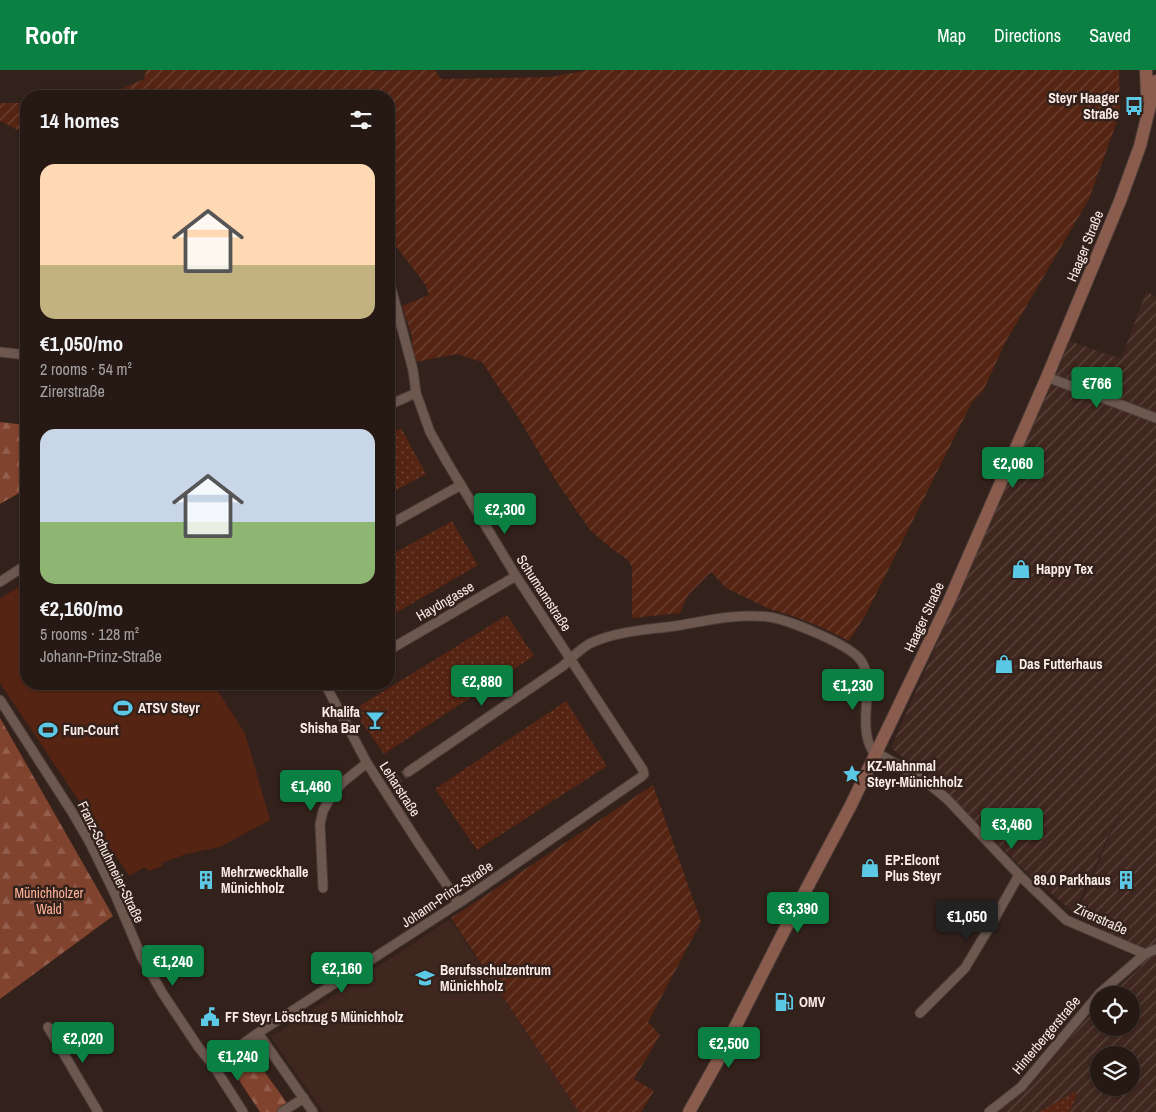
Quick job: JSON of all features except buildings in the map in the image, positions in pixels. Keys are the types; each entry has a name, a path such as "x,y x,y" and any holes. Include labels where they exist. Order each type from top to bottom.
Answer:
{"main road":[{"name":"Haager Straße","path":"1146,70 1148,117"},
{"name":"Haager Straße","path":"689,1112 721,1055 851,805 949,601 1047,377 1120,201 1140,146 1156,81"}],"street":[{"name":"Schumannstraße","path":"395,302 413,370 416,392 430,432 516,576 644,774"},
{"path":"0,352 20,354"},
{"path":"1047,377 1156,418"},
{"path":"395,402 416,392"},
{"path":"395,522 461,486"},
{"path":"0,582 20,569"},
{"name":"Haydngasse","path":"395,647 516,576"},
{"path":"408,772 563,666 579,650 590,644 620,634 730,617 752,616 772,617 829,638 859,658 864,665 867,677 866,734 869,745 876,753"},
{"name":"Leharstraße","path":"330,690 367,763 459,903"},
{"name":"Franz-Schuhmeier-Straße","path":"0,700 85,834 114,892 142,958 150,972 243,1112"},
{"name":"Zirerstraße","path":"876,753 924,780 947,799 1019,875 1066,920 1145,954"},
{"path":"323,888 320,824 323,811 333,793 343,782 367,763"},
{"name":"Johann-Prinz-Straße","path":"213,1065 258,1033 459,903 644,774"},
{"path":"383,788 392,783"},
{"path":"920,1013 970,961 1019,875"},
{"path":"1145,954 1156,949"},
{"name":"Hinterbergerstraße","path":"989,1112 1021,1087 1100,993 1145,954"},
{"path":"48,1027 98,1112"},
{"path":"258,1033 313,1112"},
{"path":"282,1112 304,1098"}],"shaded area":[{"path":"146,70 435,70 441,79 550,77 589,70 1119,70 1120,113 1089,199 1006,341 983,391 972,402 866,614 849,641 821,627 769,609 726,588 711,572 688,595 680,613 632,618 632,567 628,560 590,530 554,478 518,417 482,362 457,354 415,362 411,333 402,306 429,295 425,284 395,245 395,90 119,90 144,79"},
{"path":"0,103 20,103 20,131 0,121"},
{"path":"1146,292 1156,296 1156,1112 997,1112 1029,1085 1090,1015 1090,1036 1140,1036 1140,986 1120,986 1140,968 1144,956 1141,948 1076,916 1127,795 1074,913 1022,868 946,791 891,748 1070,341 1121,359"},
{"path":"401,428 426,474 395,491 395,432"},
{"path":"452,521 478,565 395,613 395,553"},
{"name":"ATSV Steyr","path":"20,586 20,690 217,690 245,733 270,820 220,847 186,854 162,863 163,866 149,871 145,867 129,876 0,683 0,599"},
{"path":"507,615 534,656 384,754 353,710 385,690 395,690 395,684"},
{"path":"566,701 607,766 477,850 435,789"},
{"path":"653,785 701,922 648,1022 660,1035 634,1079 654,1091 641,1112 579,1112 451,918"},
{"name":"Berufsschulzentrum Münichholz","path":"450,919 580,1112 323,1112 271,1037"},
{"path":"1075,1092 1077,1094 1070,1112 1039,1112"}],"green space":[{"path":"0,422 20,424 20,492 0,504"},
{"name":"Münichholzer Wald","path":"0,718 113,916 0,999"},
{"path":"247,1048 290,1107 283,1112 260,1112 227,1062"}],"tunnel":[{"path":"392,783 408,772"}],"place":[{"name":"Steyr Haager Straße","path":"1134,106"},
{"name":"Happy Tex","path":"1021,569"},
{"name":"Das Futterhaus","path":"1004,664"},
{"name":"ATSV Steyr","path":"123,708"},
{"name":"Khalifa Shisha Bar","path":"375,720"},
{"name":"Fun-Court","path":"48,730"},
{"name":"KZ-Mahnmal Steyr-Münichholz","path":"852,774"},
{"name":"EP:Elcont Plus Steyr","path":"870,868"},
{"name":"Mehrzweckhalle Münichholz","path":"206,880"},
{"name":"89.0 Parkhaus","path":"1126,880"},
{"name":"Berufsschulzentrum Münichholz","path":"425,978"},
{"name":"OMV","path":"784,1002"},
{"name":"FF Steyr Löschzug 5 Münichholz","path":"210,1017"}]}
